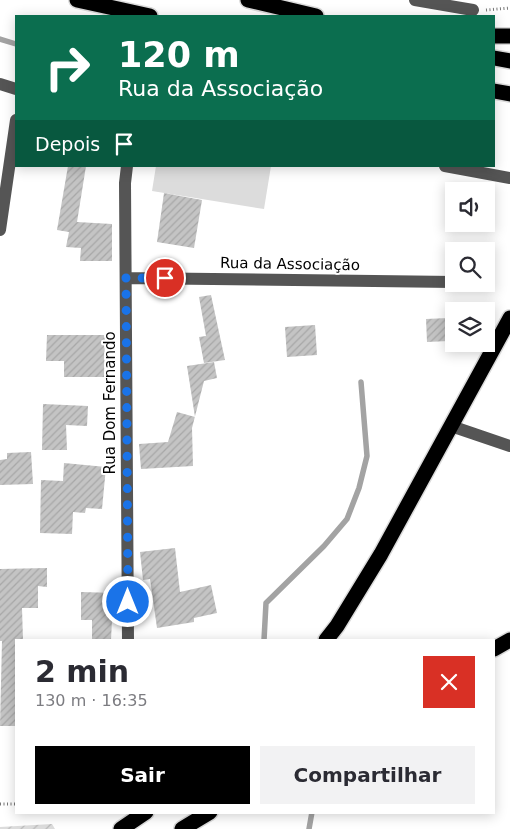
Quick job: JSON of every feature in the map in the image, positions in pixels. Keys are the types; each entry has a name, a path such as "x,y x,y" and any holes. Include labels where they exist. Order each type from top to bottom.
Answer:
{"highway":[{"path":"77,0 145,15"},
{"path":"248,0 312,15"},
{"path":"495,36 510,36"},
{"path":"495,58 510,61"},
{"path":"495,91 510,94"},
{"path":"327,639 337,626 381,554 510,318"},
{"path":"495,648 510,640"},
{"path":"121,829 143,814"},
{"path":"182,829 207,814"}],"street":[{"path":"415,0 473,10"},
{"path":"0,84 15,89"},
{"path":"0,230 15,127"},
{"name":"Rua Dom Fernando","path":"127,167 125,183 128,639"},
{"path":"450,167 510,178"},
{"name":"Rua da Associação","path":"126,278 445,282"},
{"path":"451,426 510,446"}],"path":[{"path":"473,10 510,8"},
{"path":"0,804 15,804"}],"shaded area":[{"path":"156,167 271,167 264,209 152,191"},
{"path":"52,824 55,829 0,829 0,827"}],"building":[{"path":"68,167 86,167 77,222 112,224 112,261 80,261 81,248 66,247 69,232 57,230"},
{"path":"164,193 202,200 194,248 157,242"},
{"path":"211,295 225,360 204,363 199,337 206,336 199,297"},
{"path":"445,318 445,341 427,342 426,319"},
{"path":"315,325 317,355 287,357 285,327"},
{"path":"47,335 105,335 104,377 64,377 64,361 46,361"},
{"path":"214,362 217,378 204,381 195,417 187,366"},
{"path":"43,404 88,406 87,426 66,425 67,450 42,450"},
{"path":"177,412 195,417 192,428 193,466 141,469 139,444 168,442"},
{"path":"31,452 33,484 0,485 0,460 7,459 7,453"},
{"path":"64,463 106,467 102,509 86,508 85,513 73,512 72,534 40,533 41,480 63,481"},
{"path":"175,548 180,592 211,585 217,613 194,618 194,622 157,628 150,579 143,580 140,552"},
{"path":"47,568 47,587 38,586 38,608 22,608 23,639 15,639 15,726 0,726 2,641 0,641 0,569"},
{"path":"81,592 115,593 111,639 92,639 92,620 81,620"}],"waterway":[{"path":"0,39 15,44"},
{"path":"264,639 266,603 324,546 347,519 359,488 367,456 361,382"},
{"path":"309,829 312,814"}],"route":[{"path":"128,602 126,278 165,278"}]}
